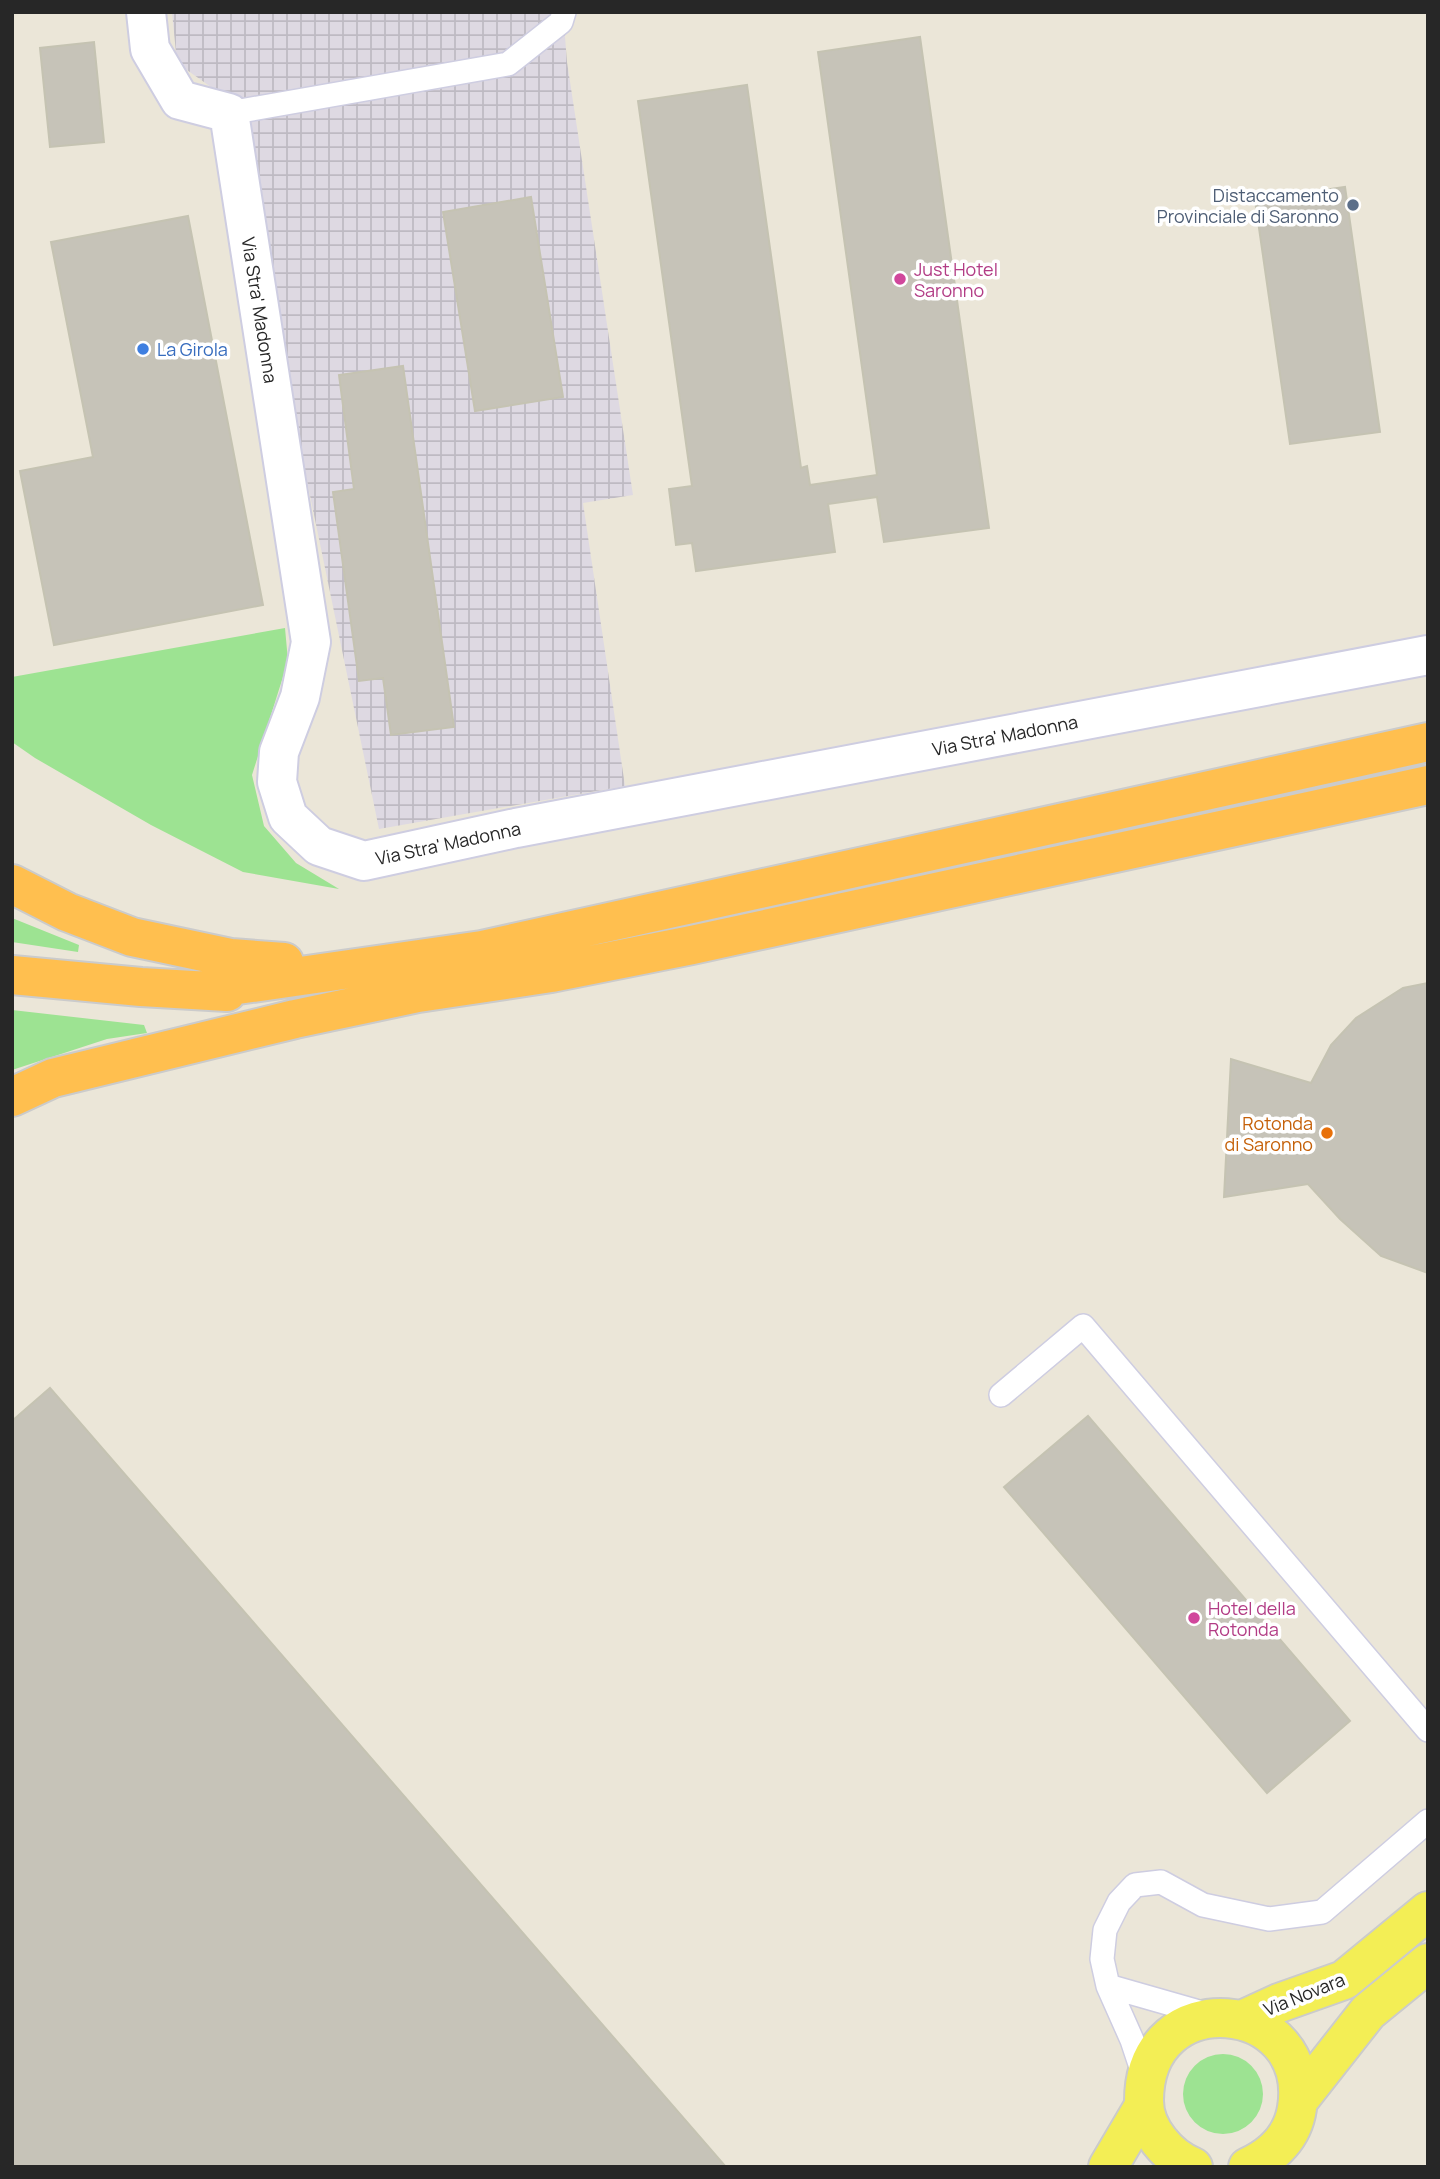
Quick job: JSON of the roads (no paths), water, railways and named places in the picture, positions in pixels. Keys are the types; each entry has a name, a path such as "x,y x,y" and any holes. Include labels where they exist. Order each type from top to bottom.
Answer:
{"highway":[{"path":"12,1097 53,1078 295,1019 516,943 1428,742"},
{"path":"12,884 67,912 132,937 231,958 412,977 551,973 692,945 1428,785"},
{"path":"12,975 141,988 315,997 412,977"}],"main road":[{"name":"Via Novara","path":"1108,2167 1145,2093 1154,2056 1171,2035 1193,2022 1230,2018 1344,1980 1428,1911"},
{"name":"Via Novara","path":"1298,2101 1368,2012 1428,1963"},
{"name":"Via Novara","path":"1230,2018 1265,2030 1283,2046 1295,2070 1298,2101 1295,2119 1284,2141 1265,2159 1248,2167"},
{"path":"1145,2093 1152,2131 1168,2151 1193,2167"}],"street":[{"path":"146,12 150,49 180,100 229,113"},
{"name":"Via Stra' Madonna","path":"229,113 311,642 300,697 279,752 277,782 288,817 319,846 364,861 516,828 1428,655"}],"lane":[{"path":"229,113 508,64 561,22 564,12"},
{"path":"1000,1395 1083,1326 1428,1730"},
{"path":"1145,2093 1132,2040 1108,1986 1102,1959 1105,1930 1119,1902 1135,1885 1161,1882 1203,1905 1269,1919 1322,1912 1428,1821"},
{"path":"1108,1986 1230,2018"}],"place":[{"name":"Distaccamento Provinciale di Saronno","path":"1353,205"},
{"name":"Just Hotel Saronno","path":"900,279"},
{"name":"La Girola","path":"143,349"},
{"name":"Rotonda di Saronno","path":"1327,1133"},
{"name":"Hotel della Rotonda","path":"1194,1618"}]}
